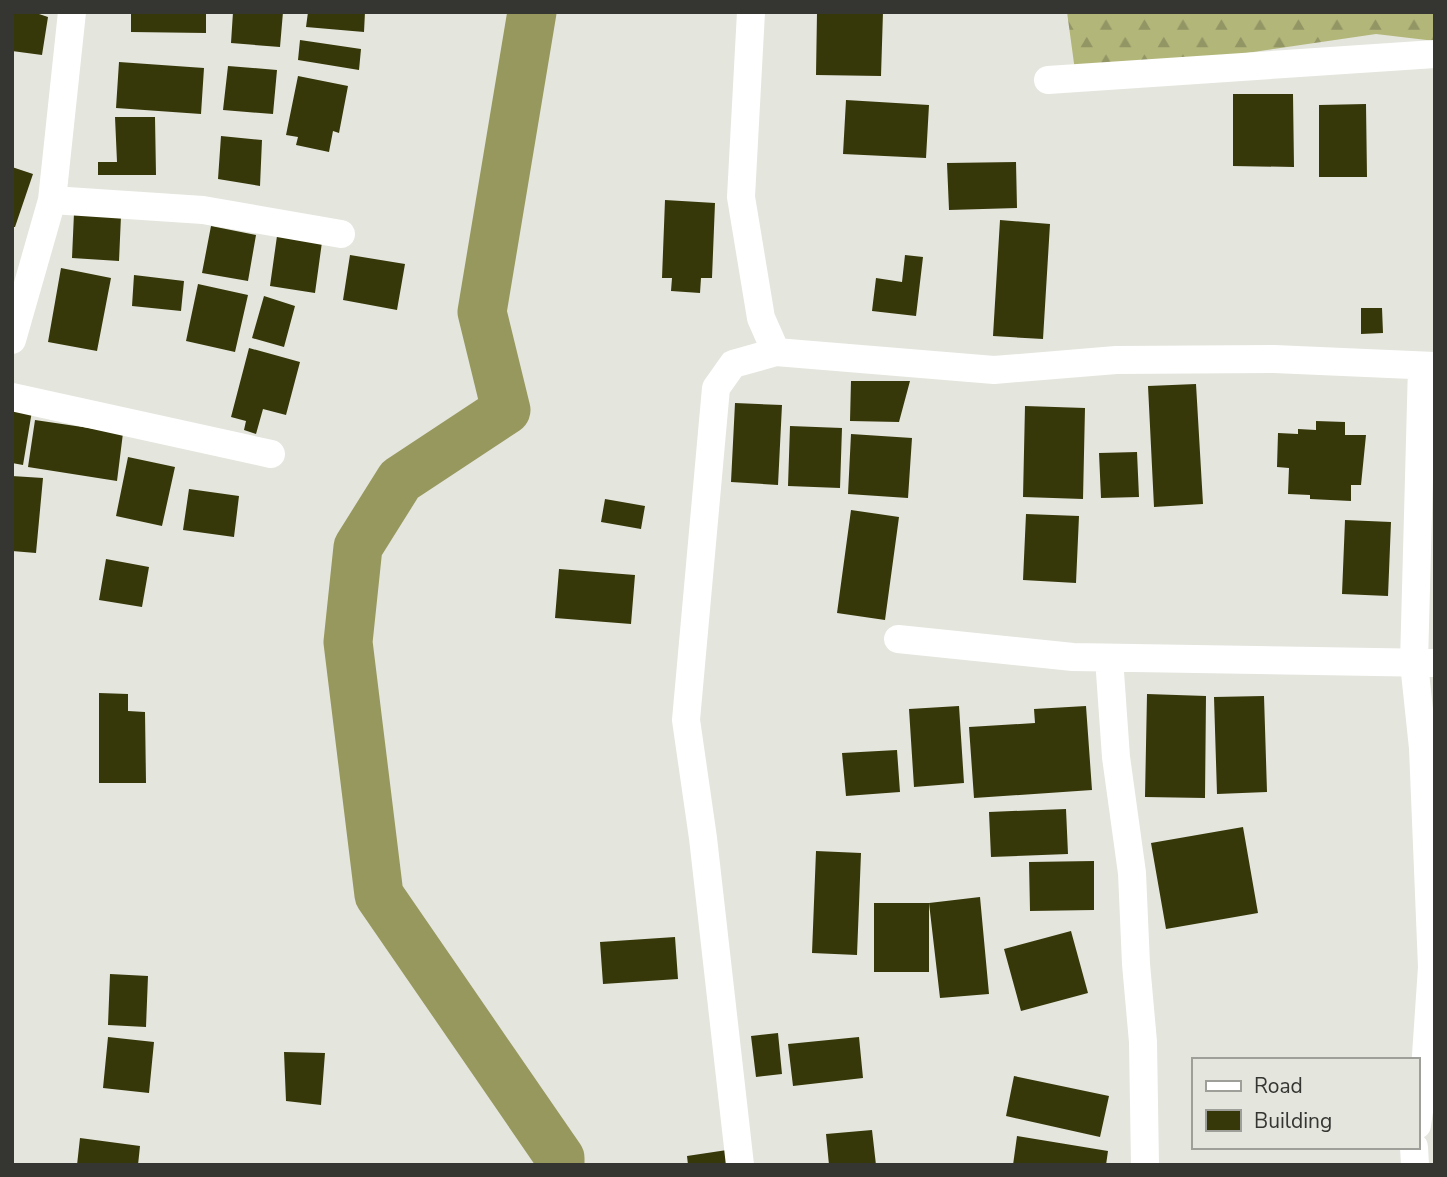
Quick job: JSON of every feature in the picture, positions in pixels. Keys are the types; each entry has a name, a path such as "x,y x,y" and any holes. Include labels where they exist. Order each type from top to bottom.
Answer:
{"street":[{"path":"12,340 52,201 72,12"},
{"path":"751,12 741,197 761,318 776,352"},
{"path":"1048,80 1435,54"},
{"path":"52,201 203,210 341,234"},
{"path":"740,1165 704,838 686,720 716,388 733,364 776,352 994,370 1130,360 1274,359 1429,366 1423,748 1432,967 1419,1104"},
{"path":"12,397 271,454"},
{"path":"898,639 1073,657 1425,663"},
{"path":"1109,658 1116,757 1132,873 1143,1042 1145,1165"}],"green space":[{"path":"1067,12 1435,12 1435,41 1376,34 1076,78"}],"building":[{"path":"12,12 33,12 48,17 42,55 12,51"},
{"path":"131,12 206,12 206,33 131,32"},
{"path":"233,12 283,12 280,47 231,43"},
{"path":"308,12 365,12 364,32 306,27"},
{"path":"817,12 883,12 881,76 816,75"},
{"path":"300,40 361,49 359,70 298,60"},
{"path":"119,62 204,68 201,114 116,108"},
{"path":"228,66 277,70 273,114 223,110"},
{"path":"298,76 348,86 339,133 333,131 329,152 296,145 298,137 286,135"},
{"path":"1233,94 1293,94 1294,167 1233,166"},
{"path":"846,100 929,105 926,158 843,154"},
{"path":"1366,104 1367,177 1319,177 1319,105"},
{"path":"115,117 155,117 156,175 98,175 98,162 117,162"},
{"path":"221,136 262,140 260,186 218,179"},
{"path":"1016,162 1017,208 949,210 947,163"},
{"path":"12,167 33,174 15,227 12,227"},
{"path":"665,200 715,203 712,278 701,278 700,293 671,291 672,278 662,278"},
{"path":"74,213 121,216 119,261 72,258"},
{"path":"1000,220 1050,224 1043,339 993,336"},
{"path":"211,226 256,235 248,281 202,273"},
{"path":"277,236 322,242 315,293 270,286"},
{"path":"350,255 405,264 397,310 343,300"},
{"path":"905,255 923,257 916,316 872,311 876,278 902,282"},
{"path":"61,268 111,278 97,351 48,342"},
{"path":"134,275 184,281 181,311 132,306"},
{"path":"198,284 248,295 235,352 186,341"},
{"path":"264,296 295,306 284,347 252,338"},
{"path":"1361,308 1382,308 1383,333 1361,334"},
{"path":"249,348 300,362 286,415 263,409 256,434 244,430 246,421 231,417"},
{"path":"851,381 910,381 899,422 850,421"},
{"path":"1196,384 1203,504 1154,507 1148,386"},
{"path":"735,403 782,405 778,485 731,482"},
{"path":"1025,406 1085,408 1083,499 1023,497"},
{"path":"12,408 32,411 23,465 12,463"},
{"path":"35,420 123,433 117,481 28,467"},
{"path":"1316,421 1345,422 1345,435 1366,435 1361,485 1351,485 1351,501 1310,499 1310,495 1288,494 1289,468 1277,467 1278,433 1298,434 1298,429 1316,430"},
{"path":"790,426 842,428 840,488 788,486"},
{"path":"851,434 912,438 908,498 848,494"},
{"path":"1137,452 1139,497 1101,498 1099,453"},
{"path":"128,457 175,467 162,526 116,516"},
{"path":"12,476 43,478 36,553 12,551"},
{"path":"189,489 239,496 234,537 183,530"},
{"path":"605,499 645,506 641,529 601,522"},
{"path":"851,510 899,517 885,620 837,613"},
{"path":"1026,514 1079,516 1076,583 1023,580"},
{"path":"1345,520 1391,522 1388,596 1342,594"},
{"path":"106,559 149,567 142,607 99,600"},
{"path":"559,569 635,575 631,624 555,618"},
{"path":"99,693 128,694 128,711 145,712 146,783 99,783"},
{"path":"1147,694 1206,696 1205,798 1145,797"},
{"path":"1264,696 1267,792 1217,794 1214,697"},
{"path":"959,706 964,783 914,787 909,709"},
{"path":"1086,706 1092,790 974,798 969,727 1035,723 1034,709"},
{"path":"897,750 900,792 846,796 842,753"},
{"path":"1066,809 1068,854 991,857 989,812"},
{"path":"1243,827 1258,913 1166,929 1151,843"},
{"path":"816,851 861,853 857,955 812,953"},
{"path":"1094,861 1094,910 1030,911 1029,862"},
{"path":"980,897 989,994 940,998 929,903"},
{"path":"874,903 929,903 929,972 874,972"},
{"path":"1071,931 1088,993 1021,1011 1004,949"},
{"path":"675,937 678,979 603,984 600,942"},
{"path":"110,974 148,976 146,1027 108,1025"},
{"path":"778,1033 782,1074 756,1077 751,1036"},
{"path":"108,1037 154,1042 149,1093 103,1088"},
{"path":"859,1037 863,1078 793,1086 788,1044"},
{"path":"284,1052 325,1053 321,1105 286,1101"},
{"path":"1014,1076 1109,1096 1100,1137 1006,1116"},
{"path":"872,1130 876,1165 829,1165 826,1134"},
{"path":"1017,1136 1108,1151 1106,1165 1013,1165"},
{"path":"80,1138 140,1146 138,1165 77,1165"},
{"path":"727,1150 730,1165 688,1165 687,1156"}],"waterway":[{"path":"532,12 482,312 506,410 400,480 358,547 348,642 379,895 560,1158 560,1165"}]}
